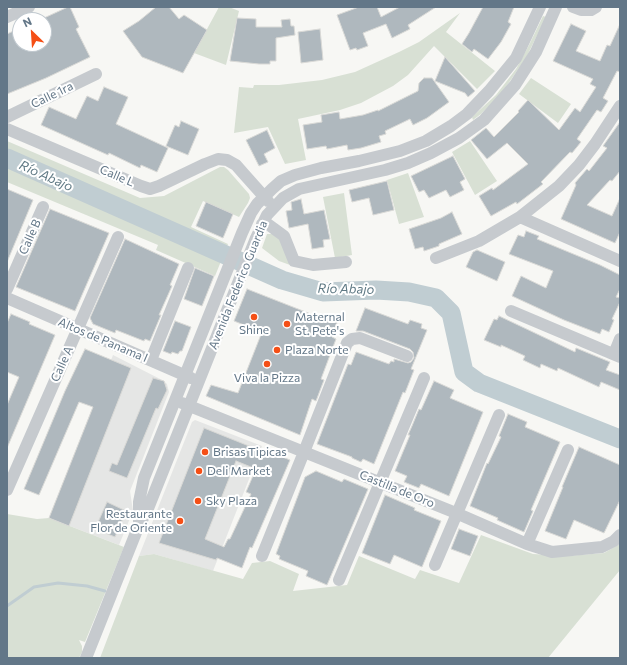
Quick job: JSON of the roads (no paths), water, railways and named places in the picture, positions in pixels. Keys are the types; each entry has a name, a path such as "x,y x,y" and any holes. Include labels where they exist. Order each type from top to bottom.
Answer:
{"street":[{"path":"7,17 29,7"},
{"name":"Avenida Federico Guardia","path":"139,525 139,502 144,478 242,233 251,213 264,196 282,181 295,175 400,151 426,141 451,126 467,114 489,91 516,58 540,7"},
{"name":"Avenida Federico Guardia","path":"86,658 139,525 189,406 236,286 262,224 273,207 283,198 299,189 393,168 431,153 459,138 484,120 515,85 536,52 556,7"},
{"path":"573,7 581,10 591,10 596,7"},
{"name":"Calle 1ra","path":"7,117 96,74"},
{"path":"436,258 479,241 520,217 559,186 579,165 620,106"},
{"path":"25,136 21,130 19,122 21,114 26,108"},
{"path":"451,126 459,138"},
{"name":"Calle L","path":"7,129 150,189 160,186 218,159 227,160 236,165 264,196"},
{"path":"264,196 273,207"},
{"name":"Calle B","path":"7,289 43,207"},
{"path":"520,217 620,261"},
{"path":"262,224 269,225 284,236 294,261 313,264 346,262"},
{"name":"Calle A","path":"7,490 118,237"},
{"path":"151,360 188,268"},
{"name":"Altos de Panama I","path":"7,298 199,381"},
{"path":"511,311 617,356 620,339"},
{"path":"262,556 347,343 352,339 360,338 407,356"},
{"path":"339,580 424,378"},
{"name":"Castilla de Oro","path":"175,400 456,513 527,544 552,552 602,547 614,542 620,535"},
{"path":"435,565 499,415"},
{"path":"527,544 568,450"}],"waterway":[{"name":"Río Abajo","path":"7,158 282,280 323,292 376,290 409,292 436,298 451,313 464,372 479,383 620,439"},
{"path":"7,606 34,587 58,583 87,586 105,591"}],"place":[{"name":"Shine","path":"254,317"},
{"name":"Maternal St. Pete's","path":"287,324"},
{"name":"Plaza Norte","path":"277,350"},
{"name":"Viva la Pizza","path":"267,364"},
{"name":"Brisas Tipicas","path":"205,452"},
{"name":"Deli Market","path":"199,471"},
{"name":"Sky Plaza","path":"198,501"},
{"name":"Restaurante Flor de Oriente","path":"180,521"}]}
